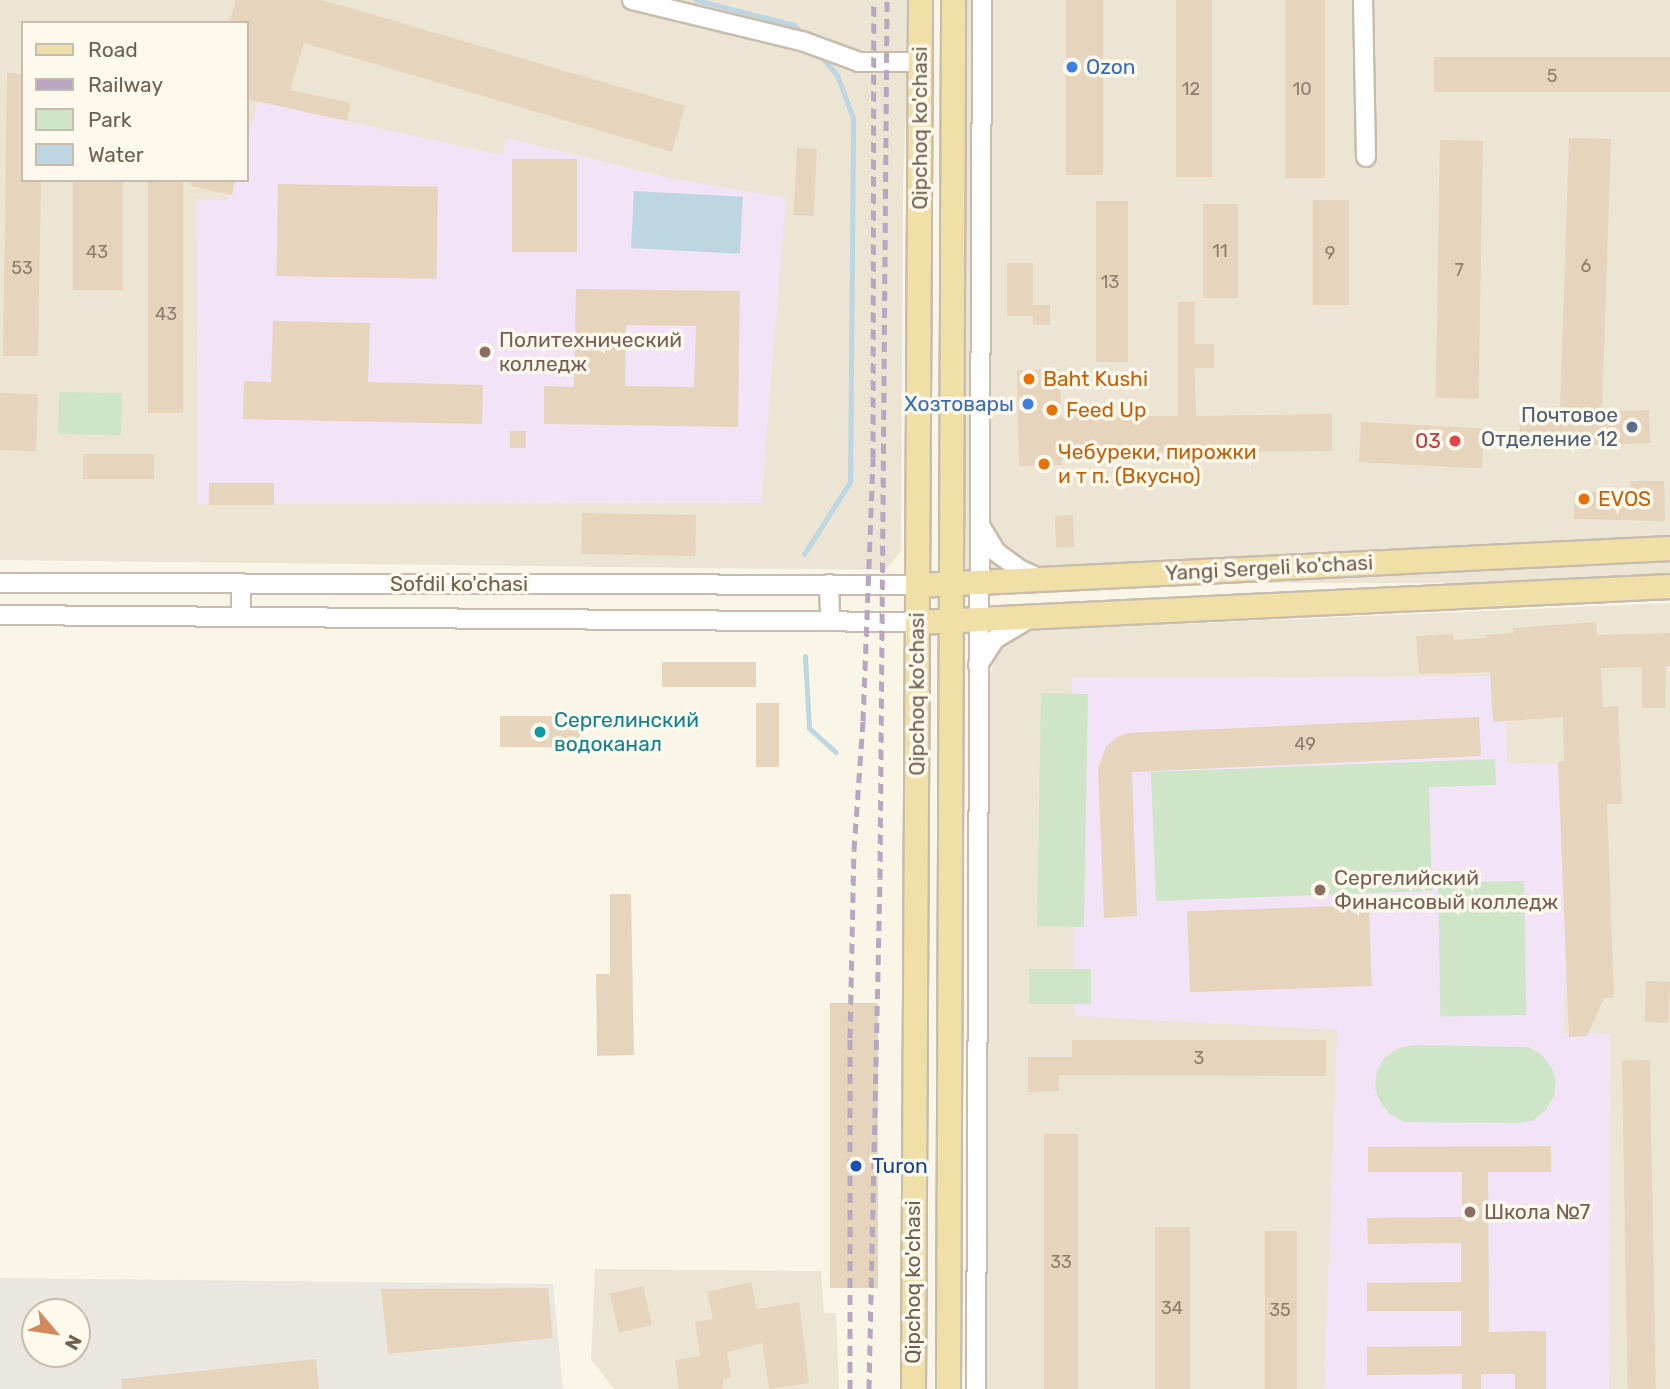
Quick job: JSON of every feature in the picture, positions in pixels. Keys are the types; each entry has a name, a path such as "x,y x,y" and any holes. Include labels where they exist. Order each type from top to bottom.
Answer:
{"main road":[{"name":"Qipchoq ko'chasi","path":"913,1389 920,0"},
{"name":"Qipchoq ko'chasi","path":"948,1389 953,0"},
{"path":"919,139 954,138"},
{"name":"Yangi Sergeli ko'chasi","path":"917,585 1670,548"},
{"path":"917,585 952,620"},
{"name":"Yangi Sergeli ko'chasi","path":"917,622 1670,586"},
{"path":"915,1044 951,1044"}],"street":[{"path":"632,0 802,41 859,62 920,62"},
{"path":"976,1389 982,0"},
{"path":"1363,0 1366,157"},
{"path":"980,524 996,552 1021,570 1042,579"},
{"name":"Sofdil ko'chasi","path":"0,583 917,585"},
{"path":"241,583 241,617"},
{"path":"830,584 830,621"},
{"name":"Sofdil ko'chasi","path":"0,615 917,622"},
{"path":"978,665 995,639 1006,630 1018,623 1042,616"}],"shaded area":[{"path":"0,0 910,0 903,184 901,552 885,570 0,560"},
{"path":"953,0 1670,0 1670,583 953,583"},
{"name":"Политехнический колледж","path":"258,102 502,155 507,138 670,178 786,198 761,503 198,504 196,199 227,200 233,182 248,182 248,135"},
{"path":"1670,603 1670,1389 986,1389 986,686 997,653 1018,633 1042,630"},
{"name":"Сергелийский Финансовый колледж","path":"1505,676 1507,763 1569,764 1564,1033 1610,1034 1609,1389 1324,1389 1337,1030 1074,1016 1072,678"},
{"path":"595,1269 821,1271 824,1313 836,1313 839,1389 614,1389 591,1359"},
{"path":"0,1278 553,1284 563,1389 0,1389"}],"green space":[{"path":"59,392 122,393 121,435 58,434"},
{"path":"1041,693 1088,694 1084,927 1037,926"},
{"path":"1495,759 1496,785 1429,787 1432,891 1156,901 1151,772"},
{"path":"1524,881 1526,1015 1440,1016 1438,883"},
{"path":"1029,969 1091,969 1091,1004 1029,1004"},
{"path":"1412,1045 1528,1047 1541,1054 1551,1066 1556,1081 1554,1096 1546,1110 1534,1120 1519,1123 1403,1122 1390,1114 1380,1102 1375,1088 1377,1072 1384,1058 1397,1049"}],"water":[{"path":"634,191 743,197 740,254 631,248"}],"building":[{"path":"236,0 323,0 685,106 672,152 304,43 290,90 351,103 347,121 248,99 248,21 230,21"},
{"path":"1066,0 1103,0 1103,175 1066,175"},
{"path":"1176,0 1212,0 1212,177 1176,177"},
{"path":"1285,0 1325,0 1325,178 1285,178"},
{"path":"1434,57 1670,57 1670,92 1434,92"},
{"path":"7,73 21,74 21,182 41,182 38,356 3,356"},
{"path":"1569,138 1611,139 1602,412 1649,410 1650,443 1521,448 1519,416 1560,414"},
{"path":"1440,140 1483,141 1478,399 1435,398"},
{"path":"797,148 817,149 813,216 793,215"},
{"path":"512,159 577,159 577,252 512,252"},
{"path":"73,182 123,182 123,290 73,290"},
{"path":"148,182 183,182 183,413 148,413"},
{"path":"191,182 235,182 232,195 191,186"},
{"path":"278,184 438,187 436,279 276,276"},
{"path":"1313,200 1349,200 1349,305 1313,305"},
{"path":"1096,201 1128,201 1128,362 1096,362"},
{"path":"1203,204 1238,204 1238,298 1203,298"},
{"path":"1007,263 1033,263 1033,316 1007,316"},
{"path":"576,289 740,291 738,427 544,424 544,386 574,387","holes":["626,325 696,326 694,387 625,386"]},
{"path":"1178,302 1195,302 1195,344 1214,344 1214,368 1195,368 1196,416 1332,414 1332,451 1062,453 1062,465 1019,466 1017,370 1060,369 1061,417 1178,416"},
{"path":"1033,305 1050,305 1050,325 1033,325"},
{"path":"273,321 370,323 368,382 483,385 482,424 243,419 244,381 271,382"},
{"path":"0,393 38,394 36,451 0,450"},
{"path":"1361,422 1484,428 1482,468 1359,462"},
{"path":"510,431 526,431 526,448 510,448"},
{"path":"83,454 154,454 154,479 83,479"},
{"path":"1630,481 1664,481 1665,521 1574,519 1574,492 1630,492"},
{"path":"209,483 274,483 274,505 209,505"},
{"path":"582,513 696,515 695,556 581,554"},
{"path":"1073,515 1074,547 1056,548 1055,516"},
{"path":"1596,622 1597,635 1670,633 1670,666 1666,666 1665,708 1642,708 1642,667 1601,668 1603,707 1618,706 1622,804 1607,804 1614,998 1604,998 1587,1036 1569,1037 1558,762 1564,761 1563,717 1493,722 1490,672 1419,674 1416,636 1453,634 1454,640 1486,638 1486,635 1513,633 1513,628"},
{"path":"662,662 756,662 756,687 662,687"},
{"path":"756,703 779,703 779,767 756,767"},
{"name":"Сергелинский водоканал","path":"500,716 580,716 580,747 500,747"},
{"path":"1479,717 1481,756 1132,772 1137,916 1104,918 1098,768 1106,747 1117,737 1128,733"},
{"path":"610,894 631,894 634,1055 597,1056 596,974 610,974"},
{"path":"1369,905 1372,986 1190,992 1187,911"},
{"path":"1646,981 1670,982 1669,1023 1645,1022"},
{"path":"830,1003 878,1003 878,1288 830,1288"},
{"path":"1072,1040 1326,1040 1326,1076 1059,1075 1059,1091 1028,1092 1028,1057 1072,1057"},
{"path":"1622,1060 1650,1060 1656,1389 1628,1389"},
{"path":"1044,1134 1078,1134 1078,1389 1044,1389"},
{"path":"1551,1146 1551,1172 1488,1172 1489,1332 1546,1331 1546,1389 1515,1389 1515,1374 1481,1374 1481,1389 1462,1389 1462,1374 1367,1375 1367,1347 1461,1346 1461,1311 1367,1311 1367,1283 1461,1282 1461,1243 1368,1244 1367,1218 1462,1217 1462,1172 1368,1172 1368,1147"},
{"path":"1155,1227 1190,1227 1190,1389 1155,1389"},
{"path":"1265,1231 1297,1231 1297,1389 1265,1389"},
{"path":"751,1282 757,1309 799,1302 809,1383 769,1389 762,1343 727,1352 731,1377 723,1379 723,1389 679,1389 675,1360 700,1356 695,1322 713,1319 707,1292"},
{"path":"643,1286 652,1325 619,1333 610,1294"},
{"path":"548,1288 553,1338 388,1354 381,1289"},
{"path":"316,1359 319,1389 122,1389 121,1379"}],"waterway":[{"path":"696,0 794,25 804,36"},
{"path":"804,554 850,482 853,118 837,75 819,54"},
{"path":"805,656 809,728 836,752"}],"railway":[{"path":"850,1389 850,1038 854,850 863,721 873,458 874,0"},
{"path":"869,1389 880,878 887,0"}],"place":[{"name":"Ozon","path":"1072,67"},
{"name":"Политехнический колледж","path":"485,352"},
{"name":"Baht Kushi","path":"1029,379"},
{"name":"Хозтовары","path":"1028,404"},
{"name":"Feed Up","path":"1052,410"},
{"name":"Почтовое Отделение 12","path":"1632,427"},
{"name":"03","path":"1455,441"},
{"name":"Чебуреки, пирожки и т п. (Вкусно)","path":"1044,464"},
{"name":"EVOS","path":"1584,499"},
{"name":"Сергелинский водоканал","path":"540,732"},
{"name":"Сергелийский Финансовый колледж","path":"1320,890"},
{"name":"Turon","path":"856,1166"},
{"name":"Школа №7","path":"1470,1212"}]}
